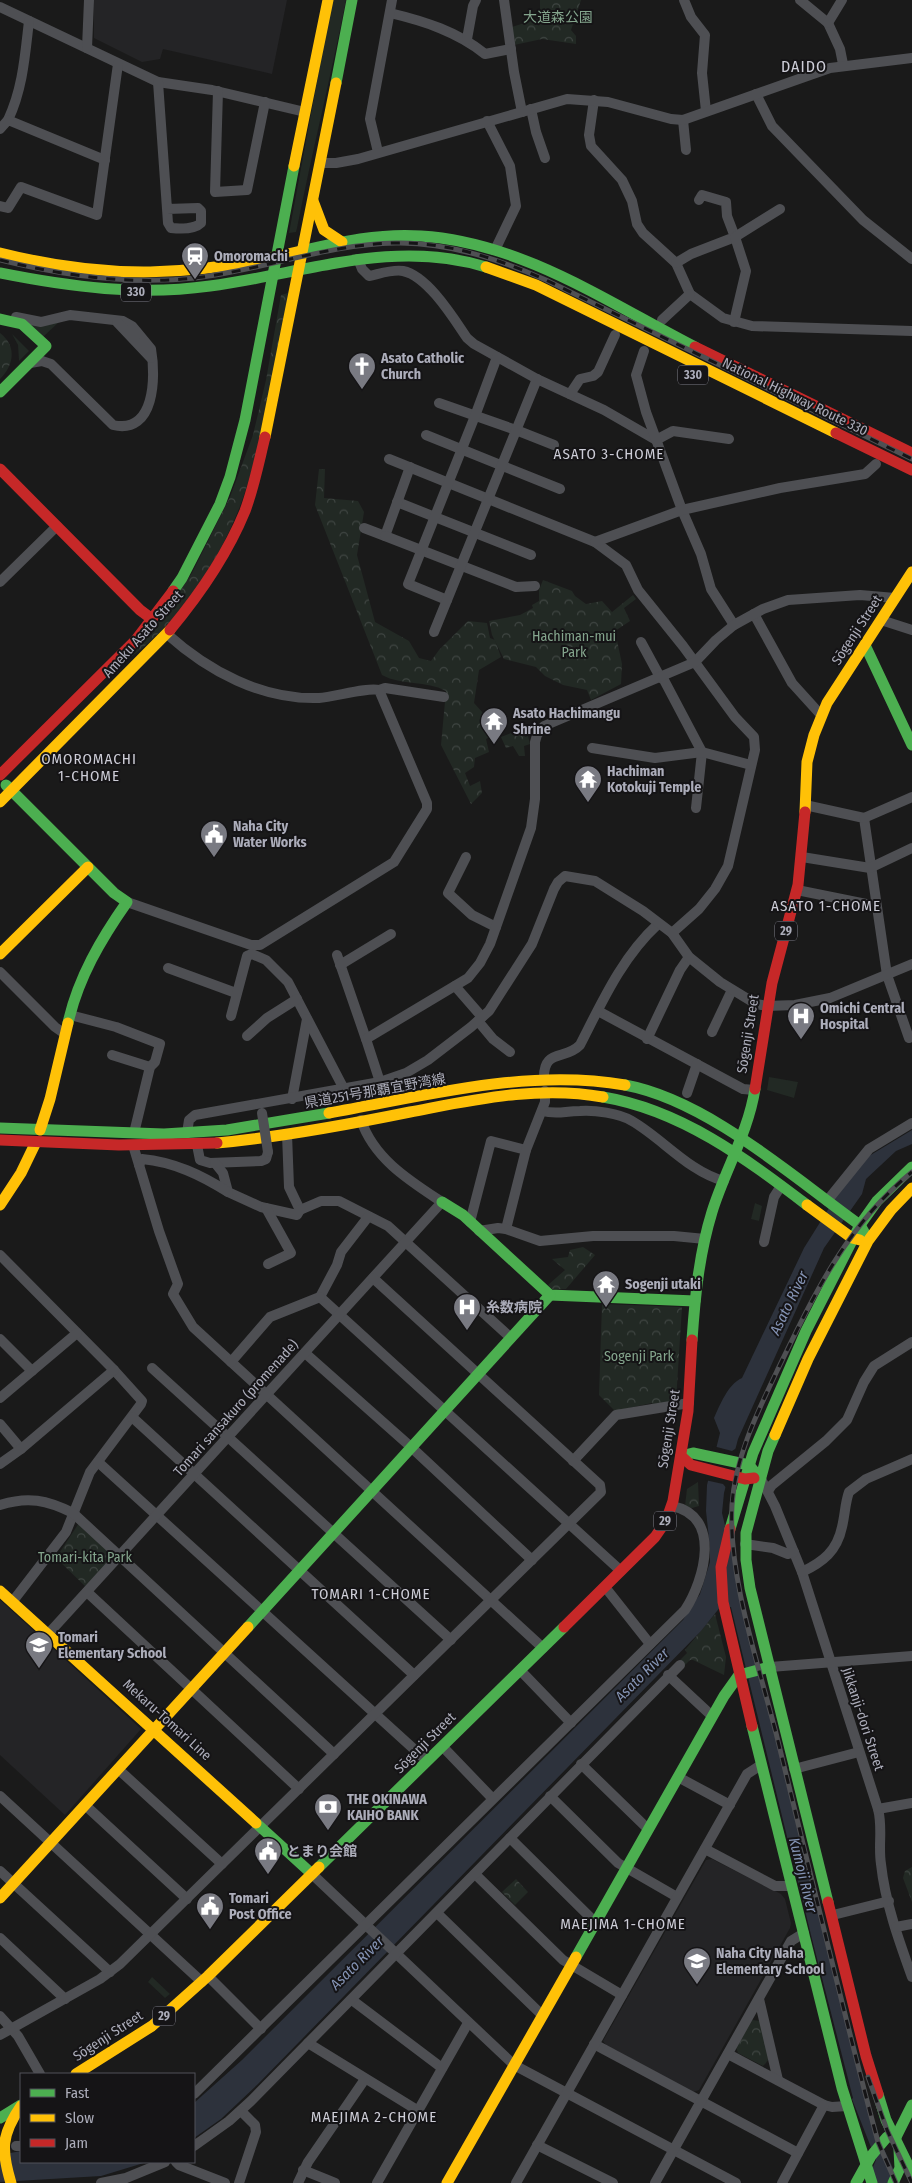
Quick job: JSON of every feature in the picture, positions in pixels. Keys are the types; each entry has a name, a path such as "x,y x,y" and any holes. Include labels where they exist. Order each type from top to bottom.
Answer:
{"main road":[{"name":"Ameku Asato Street","path":"0,775 116,662 152,619 182,578 213,521 230,477 245,420 328,0"},
{"name":"Ameku Asato Street","path":"0,802 167,634 198,596 225,551 244,510 268,427 352,0"},
{"path":"313,201 321,228 330,236 342,242"},
{"name":"330","path":"0,253 63,266 145,274 204,270 303,249 398,235 465,241 495,250 560,277 576,278 912,441"},
{"name":"330","path":"0,273 70,287 140,292 217,286 358,258 422,255 477,264 540,293 644,351 912,481"},
{"name":"National Highway Route 330","path":"477,264 514,276 558,296 756,395 912,470"},
{"name":"National Highway Route 330","path":"560,277 763,381 912,453"},
{"path":"0,319 22,324 46,346 0,392"},
{"path":"0,469 140,610 152,619"},
{"name":"Sōgenji Street","path":"82,2073 152,2026 205,1979 605,1587 655,1537 666,1521 672,1506 689,1403 695,1301 705,1238 724,1181 741,1140 754,1090 767,1006 797,890 802,857 807,762 821,715 912,572"},
{"path":"865,645 912,745"},
{"path":"0,779 119,898 127,902 88,963 70,1015 48,1107 40,1130"},
{"path":"0,954 88,867"},
{"name":"県道251号那覇宜野湾線","path":"0,1140 134,1145 197,1145 287,1134 505,1095 545,1085 595,1080 643,1090 679,1104 741,1140 860,1225"},
{"name":"県道251号那覇宜野湾線","path":"0,1128 187,1133 269,1124 503,1083 545,1085 651,1108 688,1124 735,1154 852,1238"},
{"path":"0,1205 21,1174 36,1142"},
{"path":"869,2169 847,2106 761,1765 742,1674 727,1621 721,1585 721,1567 749,1465 781,1385 852,1238 877,1201 912,1167"},
{"path":"893,2183 900,2168 866,2056 832,1915 766,1668 750,1588 745,1544 760,1477 774,1433 794,1389 868,1241 891,1210 912,1188"},
{"path":"442,1202 470,1222 550,1295 695,1301"},
{"path":"860,1225 868,1241"},
{"path":"852,1238 868,1241"},
{"path":"0,1898 550,1295"},
{"path":"681,1456 693,1453 749,1465 760,1477"},
{"path":"681,1456 691,1465 731,1476 745,1479 760,1477"},
{"name":"Mekaru-Tomari Line","path":"0,1591 49,1633 312,1874"},
{"path":"447,2183 712,1716 742,1674 766,1668"},
{"path":"856,2183 869,2169 912,2105"},
{"path":"0,2118 20,2107"},
{"path":"11,2183 2,2151 1,2134 20,2107"},
{"path":"891,2137 912,2173"}],"street":[{"path":"87,48 89,0"},
{"path":"378,152 370,119 392,0"},
{"path":"467,39 473,6 476,0"},
{"path":"504,0 511,49 526,110 545,158"},
{"path":"684,0 691,17 705,34 702,73 706,111"},
{"path":"800,0 828,23 840,49 843,64"},
{"path":"828,23 842,0"},
{"path":"0,7 158,82 218,91 306,112"},
{"path":"390,13 412,18 467,39 485,54 511,49"},
{"path":"0,129 8,120 17,102 24,73 29,21"},
{"path":"321,163 336,164 568,99 594,100 671,119 683,120 843,64 912,58"},
{"path":"0,206 8,208 21,187 97,215 118,64"},
{"path":"158,82 167,209"},
{"path":"218,91 215,192 247,190 265,102"},
{"path":"756,94 772,126 863,220 912,259"},
{"path":"594,100 589,135 591,146 622,180 632,201 637,224 643,233 676,264 690,294 712,311 734,322 758,326 912,331"},
{"path":"8,120 105,160"},
{"path":"683,120 686,150"},
{"path":"487,121 510,166 516,206 495,250"},
{"path":"699,200 702,195 726,202 726,216 746,271 734,322"},
{"path":"676,264 691,254 735,237 780,209"},
{"path":"358,258 362,269 369,276 396,271 410,274 435,293 467,338 537,379 604,410 656,440"},
{"path":"662,320 690,294"},
{"path":"0,314 41,322 64,314 111,319 128,323 152,349 149,407 135,422 124,426 112,425 51,364 42,361 30,363"},
{"path":"570,394 580,379 592,376 598,372 615,335"},
{"path":"644,351 636,375 636,382 682,510 701,554 711,589 734,625"},
{"path":"447,600 408,584 476,416 497,357"},
{"path":"434,632 537,379"},
{"path":"439,403 554,445"},
{"path":"656,440 673,431 729,439"},
{"path":"426,435 560,489"},
{"path":"389,459 595,542 626,565 638,590 695,662 735,717 754,737 751,765 728,866 715,889 699,909 672,933"},
{"path":"595,542 682,510 780,488 865,474 876,464"},
{"path":"385,536 410,467"},
{"path":"397,502 531,555"},
{"path":"0,582 57,526"},
{"path":"364,528 516,587 535,586"},
{"path":"366,1039 468,978 480,963 496,928 531,828 535,799 535,742 539,731 556,721 695,662 716,640 734,625 754,614 788,600 860,595 895,598"},
{"path":"754,614 792,683 821,715"},
{"path":"881,620 912,630"},
{"path":"167,634 190,654 225,676 269,692 312,698 385,688 444,697"},
{"path":"641,642 660,677 664,680 702,752 696,808"},
{"path":"127,902 251,945 260,945 394,862 424,815 427,803 379,690"},
{"path":"592,748 655,758 702,752 751,765"},
{"path":"805,804 864,818 912,797"},
{"path":"864,818 887,975 910,1038"},
{"path":"802,857 870,868 912,848"},
{"path":"466,858 448,894 472,915 496,928"},
{"path":"187,1133 189,1120 195,1115 262,1108 292,1099 380,1082 406,1073 428,1060 488,1011 532,944 554,889 561,878 574,876 594,881 643,911 672,933 690,957 750,1002 767,1006 795,1005 830,998 912,964"},
{"path":"797,890 876,906"},
{"path":"506,1229 526,1150 542,1111 545,1085 544,1070 548,1062 558,1055 575,1050 598,1011 610,984 642,938 658,924"},
{"path":"340,965 391,934"},
{"path":"231,1016 244,961 248,955 252,954 266,960 288,982 344,1089"},
{"path":"336,955 380,1082"},
{"path":"647,1038 680,970 690,957"},
{"path":"168,968 236,993"},
{"path":"0,972 55,1027 65,1034"},
{"path":"455,986 493,1039 510,1052"},
{"path":"712,1032 732,990"},
{"path":"247,1036 267,1018 297,999"},
{"path":"598,1011 743,1089 754,1090"},
{"path":"70,1015 116,1027 160,1044 155,1062 150,1067 134,1133"},
{"path":"292,1099 307,1019"},
{"path":"112,1055 150,1067"},
{"path":"687,1093 697,1064"},
{"path":"197,1145 200,1160 215,1163 261,1161 266,1159 268,1152 262,1108"},
{"path":"542,1111 556,1114 586,1111 632,1120 689,1163 714,1178 724,1181"},
{"path":"361,1120 364,1128 392,1168 442,1202"},
{"path":"828,1202 869,1149 912,1123"},
{"path":"287,1134 289,1186 300,1210"},
{"path":"470,1222 491,1140 526,1150"},
{"path":"134,1145 159,1231 178,1284 173,1294 193,1327 543,1648"},
{"path":"139,1165 142,1159 156,1161 199,1174 241,1200 297,1215 300,1210 321,1200 339,1201 351,1205 368,1217 388,1226 511,1338"},
{"path":"215,1163 223,1173 228,1192"},
{"path":"764,1242 774,1197 781,1186"},
{"name":"Tomari sansakuro (promenade)","path":"49,1633 442,1202"},
{"path":"266,1208 271,1221 292,1253 268,1264"},
{"path":"231,1362 270,1317 320,1297 338,1265 341,1252 368,1217"},
{"path":"480,1231 498,1228 506,1229 540,1241 593,1236 705,1238"},
{"path":"0,1255 140,1397 141,1404 90,1472 66,1532 13,1601"},
{"path":"0,2035 110,1972 300,1789 601,1492 600,1485 373,1278"},
{"path":"320,1297 620,1571"},
{"path":"0,1398 77,1333"},
{"path":"768,1491 772,1485 826,1441 847,1420 864,1382 874,1366 912,1342"},
{"path":"2,1347 32,1372"},
{"path":"305,1352 411,1447 532,1560"},
{"path":"152,1368 451,1640"},
{"path":"0,1464 21,1450 114,1370"},
{"path":"573,1461 616,1416 689,1403"},
{"path":"132,1417 414,1675"},
{"path":"0,1424 21,1450"},
{"path":"802,1572 822,1562 830,1554 842,1528 849,1492 866,1479 912,1459"},
{"path":"98,1462 158,1514 427,1761"},
{"name":"Jikkanji-dori Street","path":"760,1477 768,1491 802,1572 878,1809 881,1830 881,1864 896,1927 912,1977"},
{"path":"0,1505 33,1498 73,1513 334,1754"},
{"path":"195,2093 368,1927 492,1798 679,1616 689,1603 697,1586 705,1558 705,1543 701,1529 686,1510 672,1506"},
{"path":"745,1544 774,1548 788,1554 794,1552"},
{"path":"605,1587 650,1644"},
{"path":"87,1592 300,1789"},
{"path":"766,1668 911,1653"},
{"path":"195,2145 241,2111 352,2000 394,1952 437,1913 668,1675 680,1665"},
{"path":"520,1670 571,1723"},
{"path":"668,1675 712,1716"},
{"path":"443,1747 492,1798"},
{"path":"794,1769 859,1752"},
{"path":"581,1764 648,1829"},
{"path":"516,2183 748,1774 761,1765"},
{"path":"118,1769 222,1864"},
{"path":"678,1777 730,1805"},
{"path":"0,1796 151,1934 261,2029"},
{"path":"550,1796 625,1869 677,1898"},
{"path":"878,1809 912,1803"},
{"path":"85,1805 187,1898"},
{"path":"510,1838 595,1922"},
{"path":"705,1849 775,1886 792,1886"},
{"path":"0,1871 110,1972"},
{"path":"312,1874 468,2024 514,2065 736,2183"},
{"path":"475,1874 570,1965 622,1995"},
{"path":"832,1915 889,1901"},
{"path":"437,1913 542,2015"},
{"path":"896,1927 912,1924"},
{"path":"655,2183 791,1942 804,1933"},
{"path":"0,1938 64,1999"},
{"path":"759,1999 778,2080"},
{"path":"352,2000 442,2068"},
{"path":"0,2016 12,2028 39,2073"},
{"path":"377,2183 417,2110 468,2024"},
{"path":"308,2043 417,2110"},
{"path":"594,2044 798,2153"},
{"path":"728,2054 824,2105 832,2108 847,2106"},
{"path":"298,2183 303,2170 364,2079"},
{"path":"782,2183 824,2105"},
{"path":"239,2183 256,2132 254,2125 241,2111"},
{"path":"537,2145 613,2183"},
{"path":"101,2183 139,2173 163,2163"},
{"path":"177,2163 179,2166 225,2183"},
{"path":"303,2170 335,2183"},
{"path":"139,2173 144,2183"}],"shaded area":[{"path":"94,0 287,0 272,74 163,49 160,59 142,62 94,38"},
{"name":"Tomari Elementary School","path":"0,1600 141,1729 65,1815 0,1755"},
{"name":"Naha City Naha Elementary School","path":"712,1859 781,1894 785,1899 791,1923 790,1928 699,2090 693,2092 606,2045 603,2041 706,1860"}],"green space":[{"path":"332,0 346,0 297,228 296,232 289,233"},
{"name":"大道森公園","path":"540,0 581,0 571,30 576,36 576,44 542,39 514,45 512,27 540,18"},
{"path":"288,293 257,452 231,528 204,577 170,622 131,657 165,613 192,573 230,497 253,435 266,380 281,295"},
{"path":"59,322 43,337 29,323"},
{"path":"0,333 9,344 12,356 5,374 0,379"},
{"path":"12,334 29,351 19,361 18,345"},
{"path":"319,469 325,469 324,498 358,501 364,512 357,555 375,622 409,641 419,658 431,661 439,650 468,621 487,623 490,638 495,640 501,657 479,670 474,703 491,722 495,734 486,739 489,752 475,758 474,767 465,773 470,786 480,781 482,793 471,804 441,745 446,691 430,685 398,681 382,675 315,505"},
{"name":"Hachiman-mui Park","path":"543,580 572,591 575,596 586,604 602,601 612,612 633,595 636,599 624,608 630,621 615,631 622,664 621,684 591,700 587,690 563,685 545,676 536,667 504,659 492,635 489,621 520,615 533,608 532,605 539,601 539,590"},
{"path":"521,729 525,737 528,736 530,744 524,746 525,756 519,756 513,746 506,748 501,737"},
{"path":"769,1077 798,1082 794,1098 767,1090"},
{"path":"755,1203 762,1206 759,1221 751,1219"},
{"path":"583,1247 595,1255 566,1289 552,1289 548,1285 565,1270 552,1259 568,1257 570,1250"},
{"name":"Sogenji Park","path":"602,1304 682,1307 676,1401 653,1405 652,1403 615,1411 599,1395"},
{"path":"698,1482 699,1506 692,1508 685,1506 687,1489"},
{"name":"Tomari-kita Park","path":"79,1523 115,1557 85,1586 56,1558"},
{"path":"715,1614 726,1657 724,1675 693,1660 690,1660 683,1667 678,1662 687,1653 685,1650"},
{"path":"912,1867 912,1902 903,1878 905,1871"},
{"path":"516,1879 528,1892 515,1905 502,1892"},
{"path":"152,1977 170,1994 165,1998 148,1982"},
{"path":"752,2020 760,2021 769,2059 763,2066 738,2053 736,2047"}],"water":[{"path":"912,1130 912,1144 896,1151 866,1179 862,1194 824,1248 738,1439 724,1493 722,1513 864,2096 875,2130 900,2183 866,2183 876,2160 852,2099 731,1607 721,1606 701,1631 258,2084 221,2119 195,2137 195,2102 242,2060 683,1620 700,1594 710,1562 706,1511 707,1485 720,1433 714,1418 725,1395 742,1378 804,1248 839,1192 869,1156"},
{"path":"20,2151 20,2163 144,2163 101,2176 0,2182 0,2155"}],"pier":[{"path":"713,1446 732,1451 738,1447 728,1490 723,1484 705,1480"}],"railway":[{"path":"0,260 48,271 97,278 170,280 220,274 320,252 371,244 415,243 473,253 510,265 546,280 912,459"},
{"path":"896,2183 878,2142 776,1733 753,1649 739,1590 732,1532 732,1505 737,1470 748,1436 769,1387 818,1289 850,1239 868,1216 888,1193 912,1172"},
{"path":"868,2077 887,2130 912,2183"}],"traffic: fast":[{"path":"336,83 352,0"},
{"path":"173,591 182,578 220,504 230,477 245,420 294,166"},
{"path":"301,251 345,242 390,236 421,236 458,241 494,250 529,262 563,277 695,347"},
{"path":"0,273 78,286 157,290 183,289 245,281 348,261 382,257 416,256 451,259 486,267"},
{"path":"0,319 22,324 46,346 0,392"},
{"path":"865,645 912,745"},
{"path":"6,785 114,893 127,902 108,930 84,975 72,1006 68,1023"},
{"path":"625,1085 656,1093 687,1106 718,1123 778,1164 860,1225 864,1232"},
{"path":"692,1340 698,1276 712,1212 742,1136 755,1089"},
{"path":"603,1097 632,1103 685,1124 736,1154 807,1205"},
{"path":"0,1128 164,1134 227,1130 329,1113"},
{"path":"730,1529 753,1453 806,1331 860,1225 877,1201 912,1167"},
{"path":"442,1202 463,1215 550,1295 695,1301"},
{"path":"248,1627 550,1295"},
{"path":"775,1435 768,1451 746,1533 746,1560 750,1588 828,1902"},
{"path":"681,1456 693,1453 749,1465 754,1471"},
{"path":"319,1867 564,1627"},
{"path":"576,1957 724,1696 739,1675 770,1667"},
{"path":"752,1726 842,2088 872,2183"},
{"path":"256,1823 312,1874"},
{"path":"878,2094 886,2120 912,2173"},
{"path":"896,2137 912,2105"},
{"path":"0,2118 20,2106"},
{"path":"856,2183 871,2156 887,2137 896,2137"},
{"path":"893,2183 900,2168 899,2150"}],"traffic: slow":[{"path":"294,166 328,0"},
{"path":"265,437 336,83"},
{"path":"313,201 324,230 342,242"},
{"path":"0,253 77,268 150,272 223,266 301,251"},
{"path":"486,267 536,285 836,433"},
{"path":"805,812 807,762 814,735 827,703 912,572"},
{"path":"0,802 170,630"},
{"path":"0,954 88,867"},
{"path":"40,1130 50,1099 68,1023"},
{"path":"329,1113 439,1092 514,1082 551,1080 625,1085"},
{"path":"217,1143 314,1130 458,1103 530,1093 579,1094 603,1097"},
{"path":"0,1205 21,1173 36,1142"},
{"path":"775,1435 808,1359 868,1241 891,1210 912,1188"},
{"path":"807,1205 852,1238 860,1240"},
{"path":"0,1591 256,1823"},
{"path":"0,1898 248,1627"},
{"path":"78,2073 152,2026 208,1976 319,1867"},
{"path":"447,2183 576,1957"},
{"path":"11,2183 4,2152 6,2134 20,2107"}],"traffic: jam":[{"path":"695,347 912,453"},
{"path":"836,433 912,470"},
{"path":"170,630 212,574 238,527 251,493 265,437"},
{"path":"0,469 140,610 152,619"},
{"path":"0,775 135,641 173,591"},
{"path":"755,1089 772,983 798,885 805,812"},
{"path":"0,1140 119,1145 217,1143"},
{"path":"564,1627 655,1537 666,1521 673,1501 688,1411 692,1340"},
{"path":"681,1456 691,1465 745,1479 754,1478"},
{"path":"730,1529 721,1567 723,1602 752,1726"},
{"path":"828,1902 866,2056 878,2094"}],"place":[{"name":"Omoromachi","path":"195,280"},
{"name":"Asato Catholic Church","path":"362,390"},
{"name":"Asato Hachimangu Shrine","path":"494,745"},
{"name":"Hachiman Kotokuji Temple","path":"588,803"},
{"name":"Naha City Water Works","path":"214,858"},
{"name":"Omichi Central Hospital","path":"801,1040"},
{"name":"Sogenji utaki","path":"606,1308"},
{"name":"糸数病院","path":"467,1331"},
{"name":"Tomari Elementary School","path":"39,1669"},
{"name":"THE OKINAWA KAIHO BANK","path":"328,1831"},
{"name":"とまり会館","path":"268,1875"},
{"name":"Tomari Post Office","path":"210,1930"},
{"name":"Naha City Naha Elementary School","path":"697,1985"}],"district":[{"name":"DAIDO","path":"804,66"},
{"name":"ASATO 3-CHOME","path":"609,454"},
{"name":"OMOROMACHI 1-CHOME","path":"89,768"},
{"name":"ASATO 1-CHOME","path":"826,906"},
{"name":"TOMARI 1-CHOME","path":"371,1594"},
{"name":"MAEJIMA 1-CHOME","path":"623,1924"},
{"name":"MAEJIMA 2-CHOME","path":"374,2117"}],"water label":[{"name":"Asato River","path":"789,1303"},
{"name":"Asato River","path":"642,1675"},
{"name":"Kumoji River","path":"803,1875"},
{"name":"Asato River","path":"357,1963"}]}
